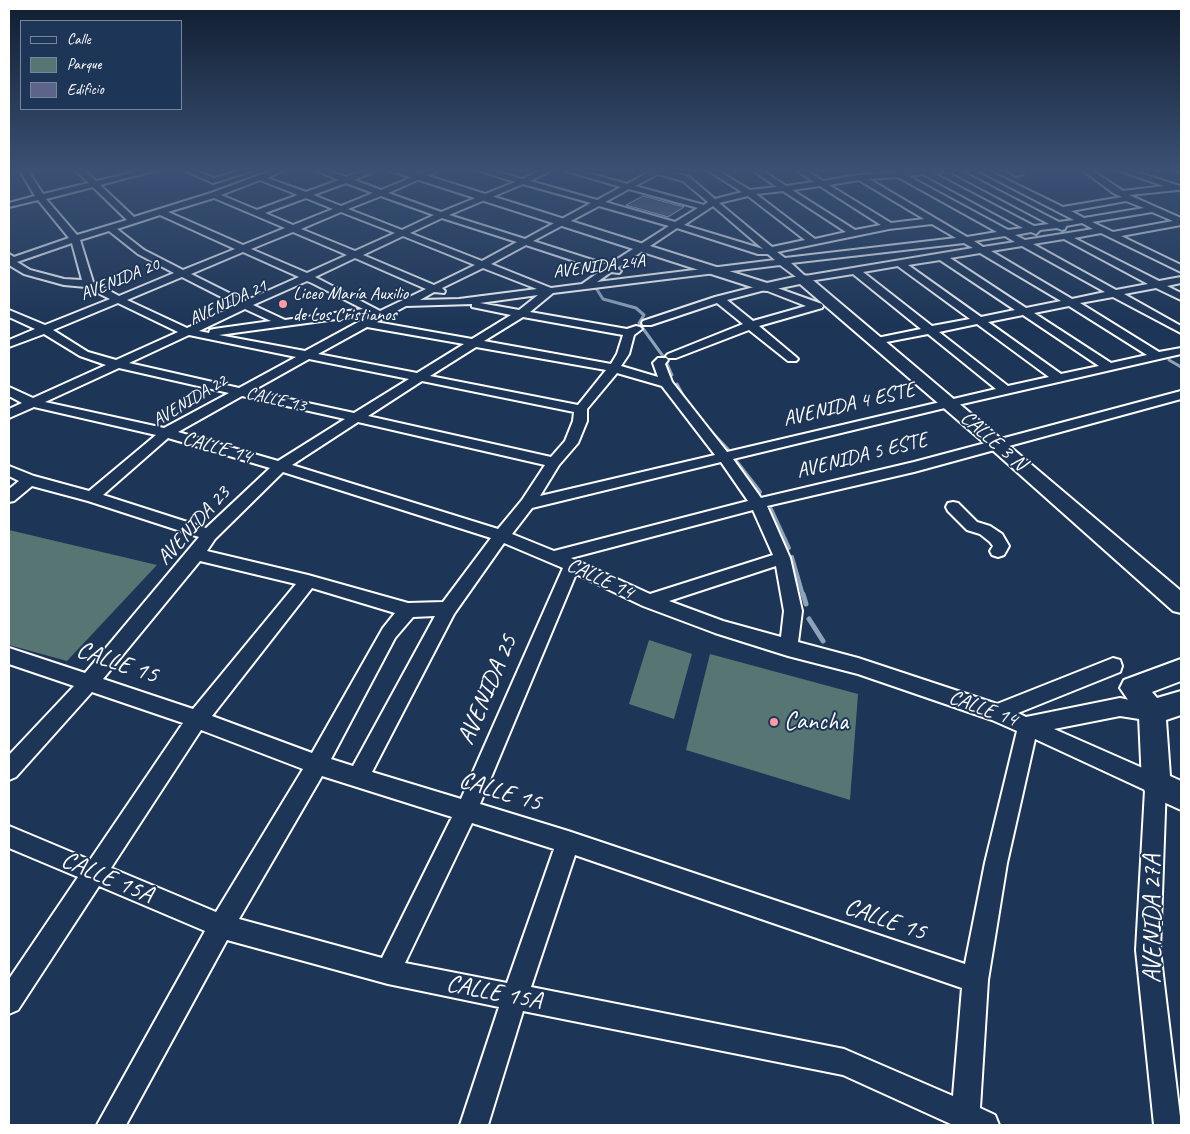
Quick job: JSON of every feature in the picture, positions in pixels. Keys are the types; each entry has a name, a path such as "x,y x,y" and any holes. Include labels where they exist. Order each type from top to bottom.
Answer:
{"street":[{"path":"61,222 75,239 88,284"},
{"path":"9,260 127,222"},
{"path":"182,222 312,279 378,312"},
{"path":"278,222 435,288 458,302 521,313 638,329 719,299 803,279 902,265 1066,236 1175,222"},
{"name":"AVENIDA 20","path":"9,344 115,299 307,222"},
{"path":"373,222 551,290"},
{"name":"AVENIDA 21","path":"9,414 188,332 250,308 434,222"},
{"path":"464,222 639,280"},
{"path":"564,222 722,270 766,287 823,304"},
{"name":"AVENIDA 22","path":"92,497 166,433 365,323 378,312 404,303 435,288 564,222"},
{"path":"665,222 765,251 783,261 803,279"},
{"path":"584,287 641,246 681,222"},
{"path":"735,222 765,251"},
{"path":"788,222 812,240"},
{"path":"836,222 853,233"},
{"path":"883,222 889,226"},
{"path":"722,270 765,251 812,240 889,226 924,222"},
{"path":"934,222 1070,302 1157,356"},
{"path":"985,222 1181,330"},
{"path":"1019,222 1052,239"},
{"path":"1053,222 1078,235"},
{"name":"AVENIDA 24A","path":"404,303 458,302 584,287 783,261 966,240 1078,222"},
{"path":"1086,222 1181,269"},
{"path":"110,228 141,252 181,274 281,322"},
{"path":"1066,236 1181,297"},
{"path":"942,257 1109,367"},
{"path":"9,260 27,272 64,282 88,284 173,327 188,332 581,409"},
{"path":"902,265 1058,378"},
{"path":"856,271 1005,390"},
{"name":"CALLE 3 N","path":"803,279 823,304 876,341 1181,604"},
{"path":"876,341 1181,280"},
{"name":"AVENIDA 23","path":"9,770 89,682 196,554 209,535 280,466 521,313 551,290"},
{"path":"719,299 792,359"},
{"path":"788,648 793,611 782,558 758,504 724,456 666,383 659,363 667,358 751,325 823,304"},
{"name":"AVENIDA 21","path":"9,426 205,334 250,308"},
{"path":"205,334 224,329 378,312"},
{"name":"CALLE 13","path":"9,313 44,329 84,354 99,360 554,462"},
{"path":"365,323 614,368 666,383"},
{"path":"358,777 448,609 527,504 554,462 571,443 580,422 581,409 614,368 638,329"},
{"name":"AVENIDA 4 ESTE","path":"527,504 949,403 1181,351"},
{"name":"CALLE 14","path":"9,391 32,403 166,433 280,466 502,536 572,565 648,601 721,628 874,671 997,713 1028,725 1181,796"},
{"name":"AVENIDA 5 ESTE","path":"553,557 758,504 914,467 996,443 1181,395"},
{"path":"9,471 29,480 92,497 209,535"},
{"path":"9,496 29,480"},
{"path":"953,507 972,526 985,530 996,538 1002,546 998,551"},
{"path":"196,554 308,581 408,610 448,609"},
{"path":"648,601 782,558"},
{"name":"AVENIDA 25","path":"388,972 466,811 572,565"},
{"path":"9,1001 197,719 308,581"},
{"path":"111,1125 221,926 317,764 389,633 408,610"},
{"name":"CALLE 15","path":"9,656 197,719 317,764 568,842 975,980"},
{"path":"997,713 1113,666"},
{"path":"975,1122 975,980 996,863 1028,725 1127,698 1181,670"},
{"path":"1127,698 1152,712 1181,703"},
{"name":"AVENIDA 27A","path":"1152,712 1156,784 1148,950 1168,1125"},
{"name":"CALLE 15A","path":"9,837 221,926 388,972 844,1062 975,1122"},
{"path":"474,1125 514,997 568,842"}],"green space":[{"path":"9,530 157,565 67,661 9,645"},
{"path":"649,640 692,654 674,719 629,704"},
{"name":"Cancha","path":"710,654 858,694 850,800 686,750"}],"waterway":[{"path":"594,285 603,299 636,308 644,315 639,323 665,359 672,375"},
{"path":"1169,360 1181,367"},
{"path":"677,384 686,401"},
{"path":"709,430 728,450"},
{"path":"736,461 760,492"},
{"path":"771,509 789,548"},
{"path":"792,557 803,595"},
{"path":"803,594 806,604"},
{"path":"809,619 823,641"}],"place":[{"name":"Liceo María Auxilio de Los Cristianos","path":"283,304"},
{"name":"Cancha","path":"774,722"}]}
